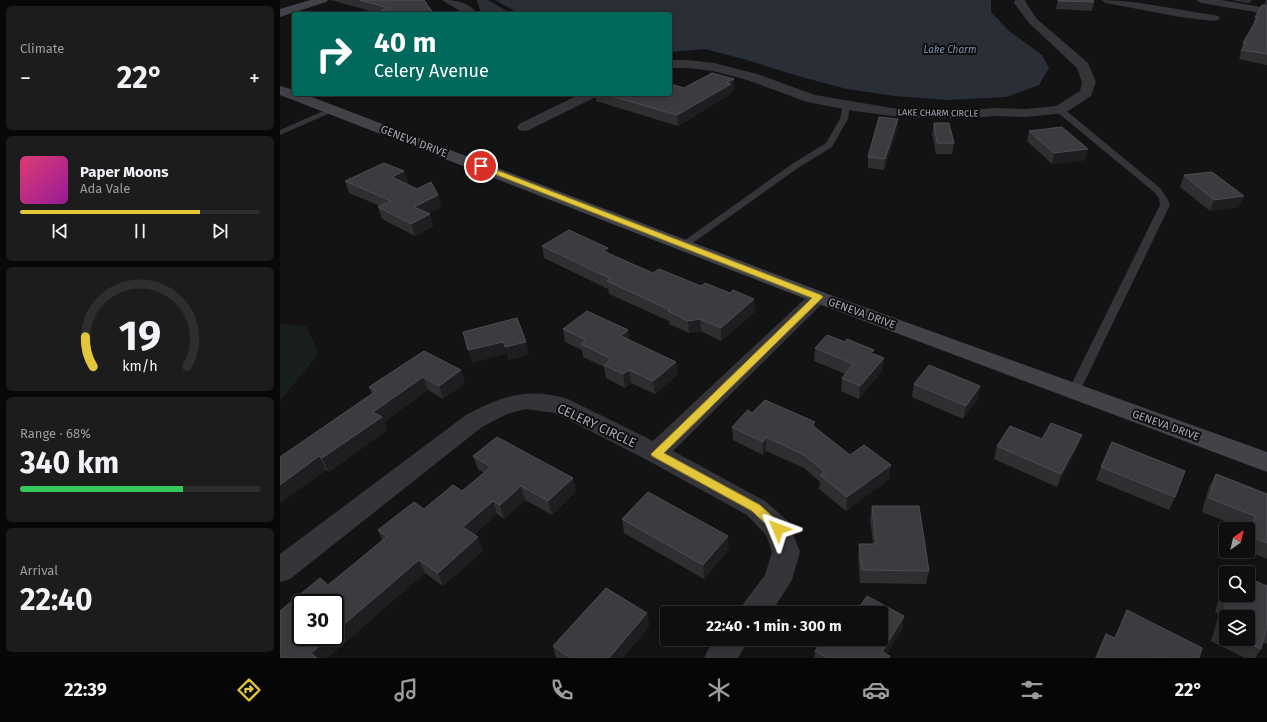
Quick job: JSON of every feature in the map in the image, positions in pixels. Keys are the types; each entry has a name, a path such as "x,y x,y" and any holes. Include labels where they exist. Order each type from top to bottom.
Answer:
{"main road":[{"path":"280,13 322,0"},
{"name":"GENEVA DRIVE","path":"280,90 292,95"},
{"name":"GENEVA DRIVE","path":"296,96 818,297 1267,462"}],"street":[{"path":"447,0 469,12"},
{"name":"LAKE CHARM CIRCLE","path":"672,64 714,67 752,77 812,99 846,106 892,112 931,114 1026,113 1060,110 1086,93 1089,82 1083,66 1033,21 1020,3 1020,0"},
{"path":"1106,0 1180,14 1214,18"},
{"path":"1201,0 1267,11"},
{"path":"524,127 587,96"},
{"path":"656,454 818,297"},
{"name":"CELERY CIRCLE","path":"280,570 474,421 500,407 526,401 560,405 656,454 756,508 778,529 786,552 778,580 759,606"},
{"path":"720,658 729,646"}],"lane":[{"path":"684,245 795,166 829,145 844,119 846,106"},
{"path":"280,133 333,110"},
{"path":"1060,110 1157,190 1163,198 1165,205 1074,391"}],"shaded area":[{"path":"280,324 306,326 319,353 280,401"}],"water":[{"path":"477,0 488,0 509,12 480,12"},
{"name":"Lake Charm","path":"495,0 991,0 991,12 1009,31 1042,55 1049,68 1039,85 1006,97 947,100 895,96 847,89 705,49 672,52 672,12 516,12"}],"building":[{"path":"360,0 424,0 433,12 383,12 382,10 389,8"},
{"path":"1093,0 1094,2 1058,1"},
{"path":"1262,5 1267,6 1267,54 1242,50 1246,43 1243,43 1258,17 1255,17"},
{"path":"712,73 734,79 727,83 731,84 677,115 611,96 672,96 672,85 684,88"},
{"path":"879,117 898,119 885,159 868,157"},
{"path":"934,123 949,123 954,143 937,143"},
{"path":"1062,127 1088,149 1054,153 1029,131"},
{"path":"384,163 404,171 392,177 417,189 431,182 438,195 414,207 430,214 411,224 378,207 391,201 345,181"},
{"path":"1212,172 1244,196 1214,200 1184,175"},
{"path":"569,230 608,248 603,251 653,273 659,269 701,286 705,283 730,293 733,290 754,299 721,328 700,319 688,321 668,311 670,310 607,281 611,279 542,246"},
{"path":"587,311 628,330 621,336 676,362 653,381 629,370 623,374 604,365 611,359 581,344 586,340 563,329"},
{"path":"517,318 526,342 505,347 503,342 468,350 463,332"},
{"path":"827,335 845,342 847,339 874,350 871,353 884,358 860,386 842,378 853,364 815,348"},
{"path":"424,351 461,370 439,386 423,377 373,412 382,417 322,458 319,456 280,485 280,457 376,391 369,387"},
{"path":"929,365 980,386 966,406 914,384"},
{"path":"765,400 815,422 812,425 850,455 864,445 891,465 847,497 820,475 825,472 804,455 766,437 763,442 732,427 748,410 752,413"},
{"path":"1051,423 1082,435 1061,474 997,446 1010,426 1042,439"},
{"path":"497,437 573,478 548,501 521,486 500,505 493,501 463,527 478,537 438,573 419,560 344,624 344,594 301,594 320,578 328,585 387,537 378,530 414,502 424,509 453,485 462,491 491,467 473,456"},
{"path":"1112,442 1185,471 1175,497 1101,467"},
{"path":"1216,474 1267,494 1267,543 1255,538 1255,522 1254,522 1255,516 1209,498"},
{"path":"648,492 728,536 703,565 622,519"},
{"path":"872,506 919,506 929,571 862,570 859,544 876,544"},
{"path":"1255,581 1267,586 1267,626 1261,649 1255,646 1255,610 1224,610 1227,602 1255,602"},
{"path":"606,588 647,613 609,658 570,658 553,646"},
{"path":"867,596 886,606 860,606"},
{"path":"292,601 292,646 319,646 311,653 317,658 280,658 280,611"},
{"path":"888,607 904,616 888,642"},
{"path":"1127,610 1202,648 1199,658 1096,658 1106,634 1115,638"},
{"path":"818,646 886,646 882,652 890,656 889,658 827,658 815,651"}],"route":[{"path":"481,166 818,297 656,454 756,508 778,529"}]}
